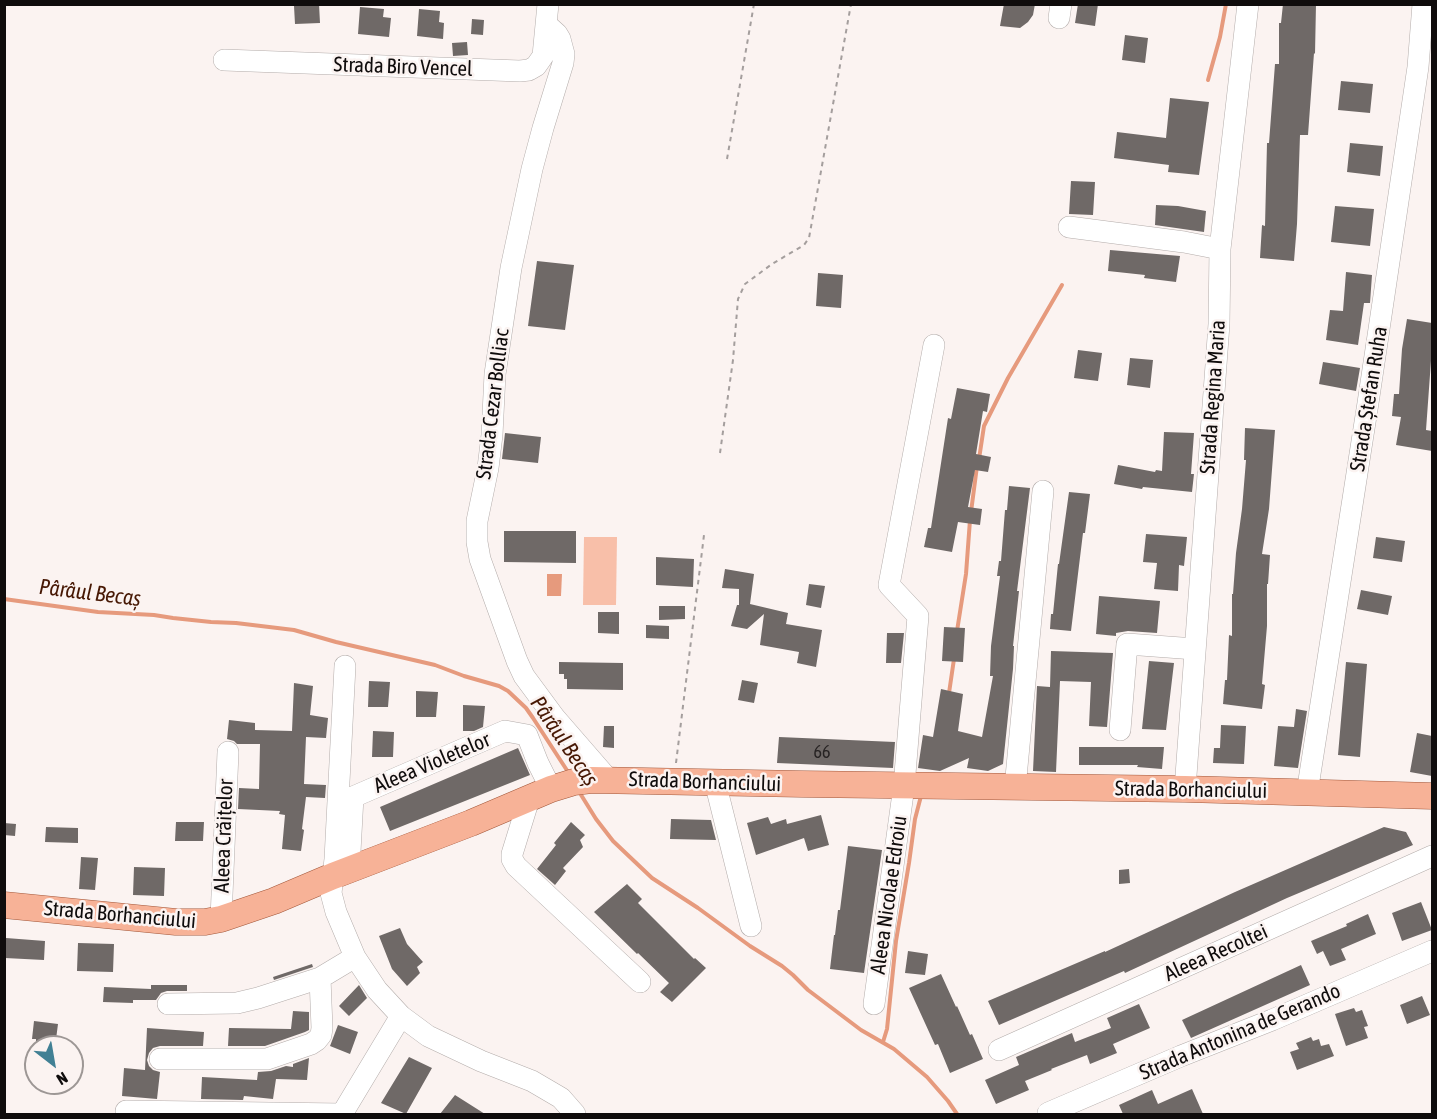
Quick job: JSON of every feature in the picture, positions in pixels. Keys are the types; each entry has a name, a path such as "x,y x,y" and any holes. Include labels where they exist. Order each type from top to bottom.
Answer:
{"main road":[{"name":"Strada Borhanciului","path":"4,905 176,922 221,919 274,901 546,791 600,779 1015,788 1185,789 1432,796"}],"street":[{"name":"Strada Regina Maria","path":"1185,789 1219,324 1220,249 1248,4"},
{"name":"Strada Ștefan Ruha","path":"1307,793 1413,102 1423,4"},
{"name":"Strada Biro Vencel","path":"224,60 529,70 540,62 543,56 547,14"},
{"name":"Strada Cezar Bolliac","path":"547,14 560,39 564,54 563,63 535,159 511,268 495,374 492,435 477,521 477,542 480,559 524,676 600,779"},
{"path":"1069,227 1220,249"},
{"name":"Aleea Nicolae Edroiu","path":"873,1004 904,786 918,616 889,585 934,345"},
{"path":"1015,788 1043,490"},
{"path":"1120,730 1126,644 1195,648"},
{"name":"Aleea Violetelor","path":"341,873 345,666"},
{"name":"Aleea Violetelor","path":"341,873 352,797 505,731 526,735 546,791"},
{"name":"Aleea Crăițelor","path":"221,919 228,752"},
{"path":"715,782 751,926"},
{"path":"546,791 512,854 512,859 516,866 640,982"},
{"name":"Aleea Recoltei","path":"999,1050 1432,856"},
{"path":"341,873 331,893 336,912 355,957 377,990 400,1016 428,1036 481,1061 532,1081 561,1098 575,1114"},
{"name":"Strada Antonina de Gerando","path":"1048,1113 1432,951"},
{"path":"168,1005 237,1004 320,978 355,957"},
{"path":"160,1059 267,1059 311,1044 321,1035 322,1028 320,978"},
{"path":"126,1111 342,1114 400,1016"}],"path":[{"path":"727,159 754,4"},
{"path":"720,453 733,360 738,300 745,284 804,245 809,238 851,4"},
{"path":"673,781 704,535"}],"shaded area":[{"path":"584,537 617,537 616,605 583,605"},
{"path":"547,574 562,574 561,596 547,596"}],"building":[{"path":"319,4 320,23 295,24 294,6"},
{"path":"1004,4 1035,4 1033,15 1020,28 1000,26"},
{"path":"1078,4 1098,4 1095,26 1075,23"},
{"path":"1283,4 1316,4 1315,54 1308,135 1300,135 1294,261 1260,258 1262,225 1265,226 1267,143 1269,143 1275,64 1279,64 1279,23 1281,23"},
{"path":"360,7 384,9 383,17 391,18 389,37 358,34"},
{"path":"419,9 440,11 439,22 444,23 443,39 417,36"},
{"path":"472,19 484,20 483,35 471,34"},
{"path":"1125,35 1148,38 1145,63 1122,60"},
{"path":"467,42 468,55 453,56 452,43"},
{"path":"1341,81 1373,84 1370,113 1338,110"},
{"path":"1170,98 1209,102 1199,175 1168,172 1169,165 1114,158 1117,132 1166,138"},
{"path":"1350,143 1383,146 1380,176 1347,172"},
{"path":"1071,181 1095,182 1093,215 1069,214"},
{"path":"1156,205 1206,211 1204,232 1155,225"},
{"path":"1335,206 1374,209 1370,246 1331,242"},
{"path":"1110,250 1180,256 1176,282 1144,278 1145,275 1108,271"},
{"path":"537,261 574,265 565,330 528,326"},
{"path":"1346,272 1372,275 1370,303 1364,303 1358,345 1326,340 1330,310 1343,311"},
{"path":"818,273 843,275 841,308 816,306"},
{"path":"1407,319 1432,323 1426,430 1432,431 1432,451 1396,445 1401,417 1392,416 1394,394 1399,394"},
{"path":"1078,350 1102,353 1098,381 1074,378"},
{"path":"1130,358 1153,360 1150,388 1127,385"},
{"path":"1323,362 1360,368 1356,391 1319,384"},
{"path":"957,388 990,394 987,412 983,411 976,454 991,457 988,472 975,470 968,507 982,509 980,525 958,522 952,552 924,547 928,528 931,528 948,418 951,419"},
{"path":"1245,428 1275,430 1269,509 1262,554 1270,555 1262,709 1223,704 1225,680 1227,680 1229,635 1232,636 1232,594 1246,460 1244,460"},
{"path":"1164,432 1194,433 1192,492 1143,487 1142,489 1114,484 1118,465 1155,472 1156,470 1162,471"},
{"path":"505,433 541,437 538,463 502,459"},
{"path":"1009,486 1030,488 1017,591 1019,591 1013,669 1003,764 988,771 967,768 969,758 940,771 918,768 923,735 933,737 941,689 963,694 958,731 982,737 993,676 990,676 991,646 1000,576 997,576 999,561 1001,561"},
{"path":"1069,492 1090,494 1071,631 1050,629"},
{"path":"504,531 576,531 576,563 504,562"},
{"path":"1146,534 1187,537 1184,566 1179,565 1178,591 1154,589 1157,563 1143,562"},
{"path":"1376,537 1405,541 1402,562 1373,558"},
{"path":"656,557 694,559 693,587 656,585"},
{"path":"725,569 754,574 750,604 788,613 786,624 822,630 816,667 797,663 799,652 760,645 764,614 747,629 731,626 737,605 739,605 739,589 722,588"},
{"path":"809,584 825,586 821,608 806,605"},
{"path":"1361,590 1392,596 1388,615 1357,609"},
{"path":"1099,596 1160,601 1157,633 1128,631 1116,633 1116,636 1096,634"},
{"path":"659,606 685,606 685,619 659,620"},
{"path":"598,612 619,612 619,634 598,633"},
{"path":"646,625 669,626 669,639 646,638"},
{"path":"944,627 965,628 963,662 942,661"},
{"path":"887,633 904,633 901,663 886,663"},
{"path":"1051,651 1113,653 1107,727 1089,726 1091,682 1060,681 1056,772 1033,771 1037,686 1050,687"},
{"path":"1149,661 1174,663 1166,730 1142,729"},
{"path":"559,662 623,663 623,690 567,689 567,679 564,679 564,674 559,674"},
{"path":"1346,662 1367,664 1360,757 1338,755"},
{"path":"742,680 758,683 754,703 738,700"},
{"path":"369,681 390,682 388,707 368,707"},
{"path":"294,683 313,686 310,715 328,718 326,738 306,737 304,784 326,785 325,798 306,797 301,851 282,849 285,815 279,814 280,811 238,809 239,788 259,789 260,744 237,744 227,739 229,720 255,723 255,730 292,731"},
{"path":"416,691 438,692 436,717 416,717"},
{"path":"463,705 485,706 483,727 474,731 463,731"},
{"path":"1296,709 1307,711 1298,768 1274,766 1278,726 1294,727"},
{"path":"1221,725 1246,726 1244,764 1213,763 1214,748 1220,748"},
{"path":"604,726 614,726 614,748 603,747"},
{"path":"373,731 394,732 393,757 372,757"},
{"path":"1417,733 1432,736 1432,776 1410,772"},
{"path":"779,737 895,742 893,768 777,763"},
{"path":"1079,747 1164,747 1162,769 1137,767 1138,765 1079,765"},
{"path":"518,748 530,775 390,831 380,807"},
{"path":"821,815 829,845 808,851 804,838 756,855 747,823 768,817 771,824 786,819 787,824"},
{"path":"671,819 711,820 716,840 670,839"},
{"path":"176,822 204,822 203,841 175,841"},
{"path":"571,822 585,835 580,840 583,847 563,868 566,871 555,885 537,869"},
{"path":"4,823 16,824 15,836 4,835"},
{"path":"46,827 78,828 78,843 45,842"},
{"path":"1384,827 1406,832 1413,845 1287,898 1125,973 1124,971 999,1025 988,1001 1105,952"},
{"path":"848,846 882,850 864,973 830,969"},
{"path":"81,857 98,858 95,890 79,889"},
{"path":"134,867 165,868 164,896 133,895"},
{"path":"1129,869 1130,883 1119,884 1119,870"},
{"path":"627,884 642,899 638,903 706,968 672,1002 660,992 669,983 594,912"},
{"path":"1421,902 1432,930 1402,941 1392,913"},
{"path":"1368,914 1376,934 1341,949 1346,960 1330,966 1323,951 1317,954 1311,941 1347,926 1346,924"},
{"path":"400,928 407,944 423,962 417,967 420,973 407,986 392,969 379,936"},
{"path":"6,938 45,941 44,960 5,958"},
{"path":"78,943 114,944 113,972 77,971"},
{"path":"908,951 928,954 925,975 905,973"},
{"path":"312,964 313,967 274,980 273,977"},
{"path":"1301,965 1310,985 1191,1038 1182,1020"},
{"path":"941,974 983,1059 950,1073 909,988"},
{"path":"151,985 187,985 187,991 167,991 161,993 156,1000 133,1000 133,1003 103,1002 104,987 151,989"},
{"path":"359,985 367,998 349,1016 339,1006"},
{"path":"1422,996 1430,1015 1407,1024 1400,1005"},
{"path":"1139,1004 1150,1028 1113,1044 1117,1053 1090,1064 1087,1055 1051,1069 1025,1081 1029,1090 996,1104 985,1080 1019,1065 1016,1057 1072,1033 1075,1042 1111,1028 1107,1018"},
{"path":"1354,1008 1356,1012 1362,1010 1368,1026 1364,1027 1368,1038 1346,1046 1335,1014"},
{"path":"293,1011 309,1012 309,1030 265,1046 228,1046 229,1028 291,1029"},
{"path":"34,1021 58,1024 57,1035 32,1035"},
{"path":"338,1025 358,1032 350,1054 330,1046"},
{"path":"147,1028 204,1032 203,1046 153,1048 147,1060 153,1070 160,1072 157,1099 122,1096 124,1068 145,1070"},
{"path":"1311,1037 1313,1041 1319,1039 1321,1046 1329,1044 1334,1056 1297,1070 1290,1052 1299,1049 1296,1043"},
{"path":"409,1057 432,1068 406,1114 381,1103"},
{"path":"309,1058 307,1080 276,1079 273,1099 244,1096 243,1100 201,1099 202,1077 257,1080 258,1072 286,1066 293,1067 293,1064"},
{"path":"1192,1089 1203,1114 1123,1114 1119,1105 1152,1090 1158,1104"},
{"path":"455,1095 485,1114 440,1114"}],"waterway":[{"path":"1208,80 1226,4"},
{"path":"979,459 984,426 1008,378 1062,285"},
{"path":"971,512 977,466"},
{"path":"957,631 966,574 970,520"},
{"name":"Pârâul Becaș","path":"4,599 98,612 154,615 294,630 435,665 508,691 526,708 570,775"},
{"path":"949,693 954,659"},
{"name":"Pârâul Becaș","path":"578,790 613,841 652,878 782,966 808,990 861,1030 894,1049 927,1077 957,1114"},
{"path":"883,1042 887,1029 896,941 915,819 921,796"}]}
